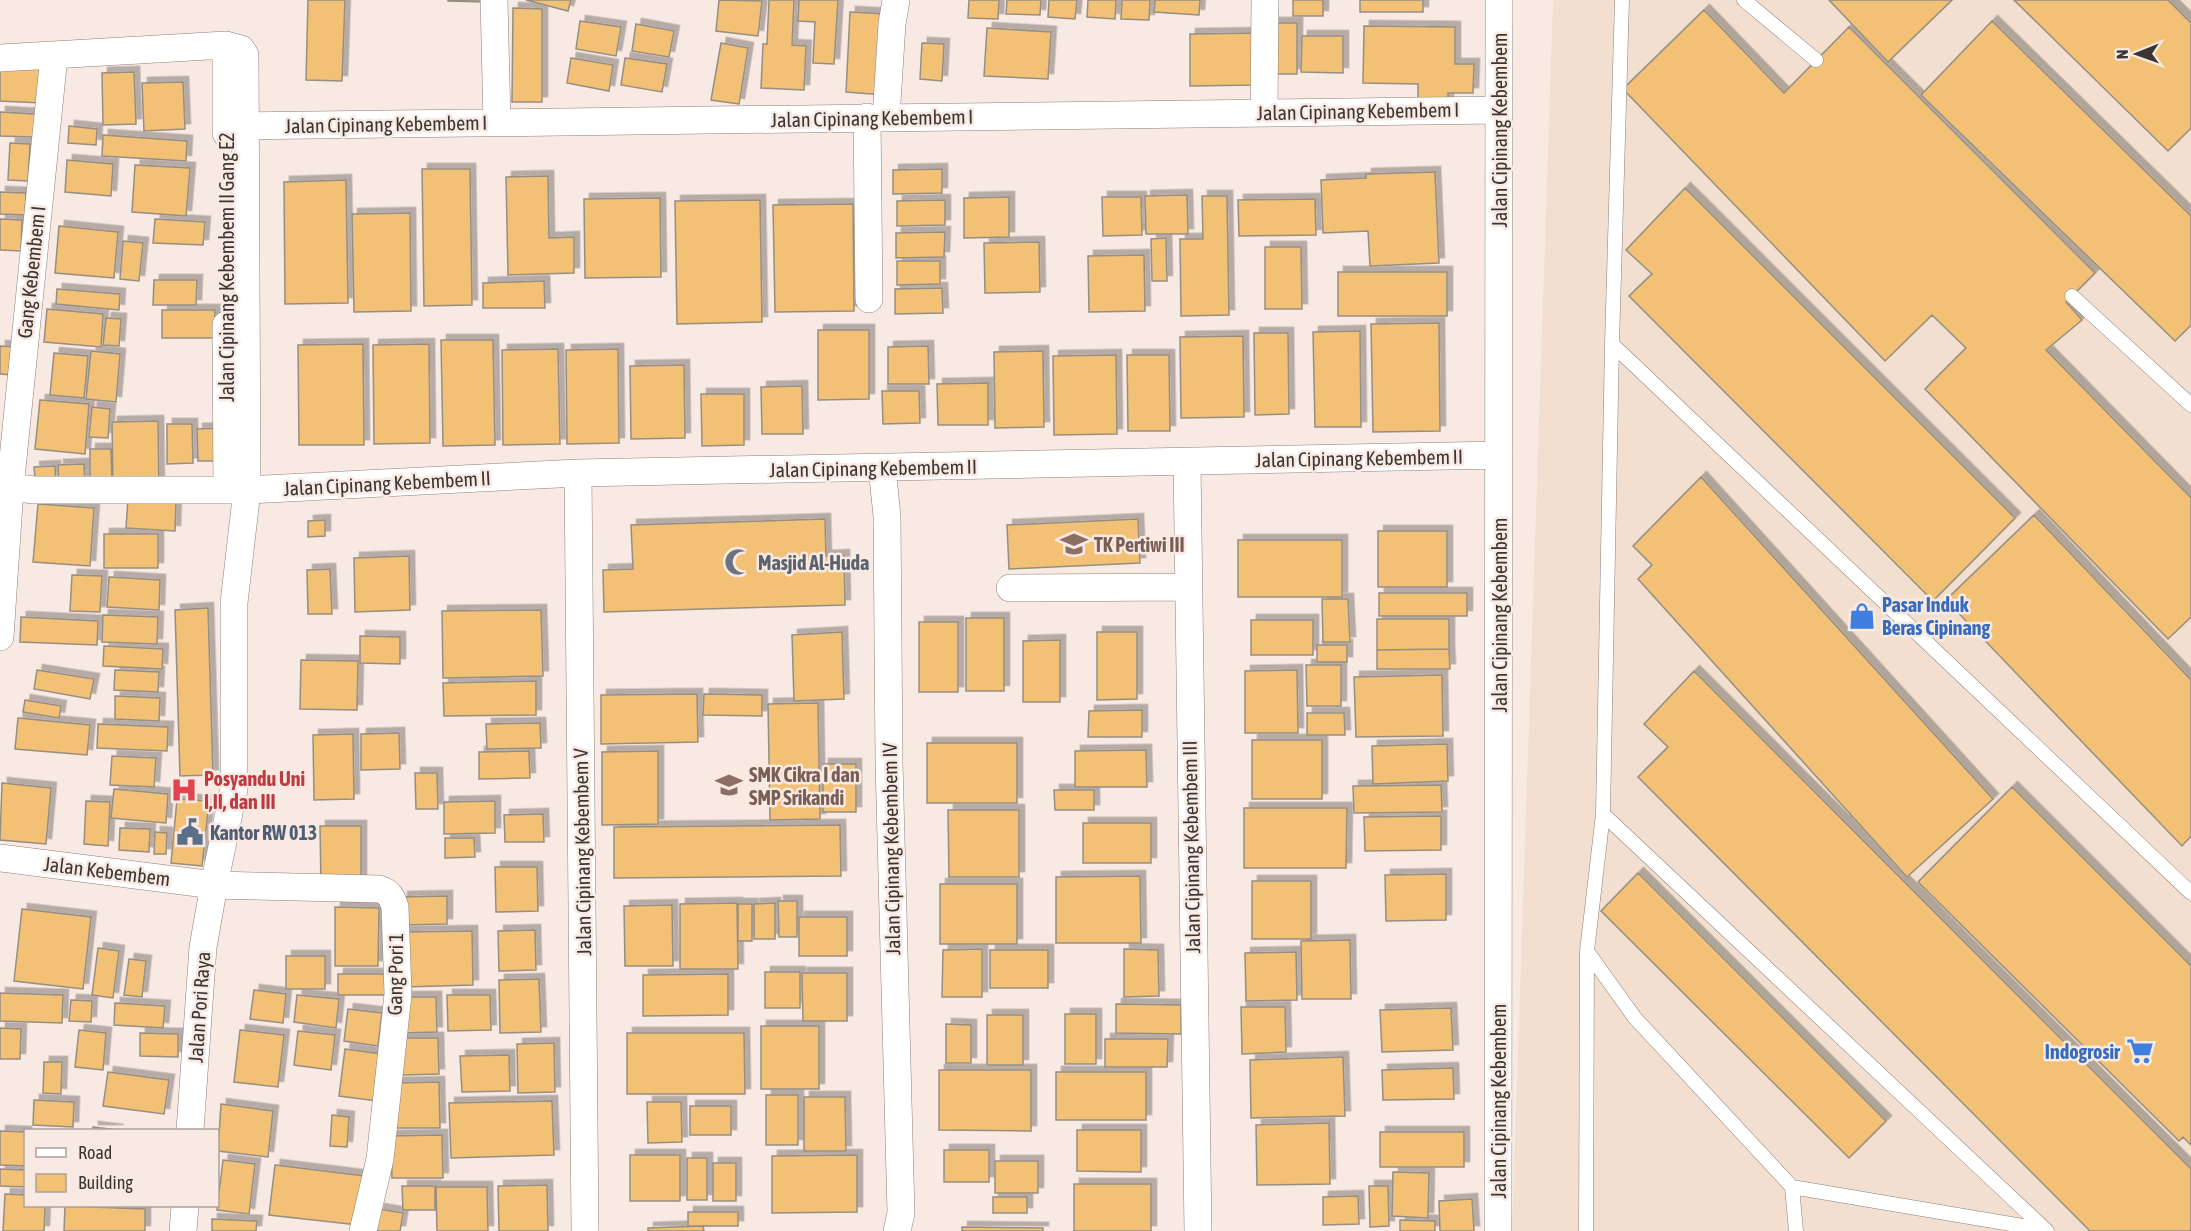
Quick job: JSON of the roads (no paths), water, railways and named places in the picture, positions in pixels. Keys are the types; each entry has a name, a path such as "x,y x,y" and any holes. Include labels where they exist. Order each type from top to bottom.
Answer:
{"street":[{"path":"494,0 497,122"},
{"path":"869,299 877,118 896,0"},
{"path":"1264,113 1266,0"},
{"name":"Jalan Cipinang Kebembem","path":"1498,1231 1499,0"},
{"path":"0,58 226,45 242,49 245,55 237,490"},
{"name":"Jalan Cipinang Kebembem II Gang E2","path":"226,45 237,490"},
{"name":"Gang Kebembem I","path":"0,637 5,487 54,56"},
{"name":"Jalan Cipinang Kebembem I","path":"244,126 1499,110"},
{"name":"Jalan Cipinang Kebembem II","path":"5,487 34,490 237,490 578,473 1499,455"},
{"name":"Jalan Cipinang Kebembem III","path":"1186,462 1198,1231"},
{"name":"Jalan Cipinang Kebembem IV","path":"882,467 886,516 889,763 901,1213 897,1231"},
{"name":"Jalan Cipinang Kebembem V","path":"578,473 585,1231"},
{"name":"Jalan Pori Raya","path":"190,1129 203,947 234,789 234,603 237,490"},
{"path":"1010,588 1187,587"},
{"name":"Jalan Kebembem","path":"0,858 214,885"},
{"name":"Gang Pori 1","path":"214,885 379,889 386,891 393,898 398,994 380,1159 363,1231"},
{"path":"183,1231 185,1207"}],"lane":[{"path":"1586,1231 1587,951 1603,814 1612,344 1622,0"},
{"path":"1744,0 1816,60"},
{"path":"2072,296 2191,405"},
{"path":"1612,344 2191,892"},
{"path":"1603,814 2047,1231"},
{"path":"1587,951 1635,1018 1792,1187 2009,1228 2047,1231"},
{"path":"1792,1187 1797,1231"}],"place":[{"name":"TK Pertiwi III","path":"1074,544"},
{"name":"Masjid Al-Huda","path":"738,562"},
{"name":"Pasar Induk Beras Cipinang","path":"1862,616"},
{"name":"SMK Cikra I dan SMP Srikandi","path":"729,785"},
{"name":"Posyandu Uni I,II, dan III","path":"184,790"},
{"name":"Kantor RW 013","path":"190,832"},
{"name":"Indogrosir","path":"2140,1051"}]}
